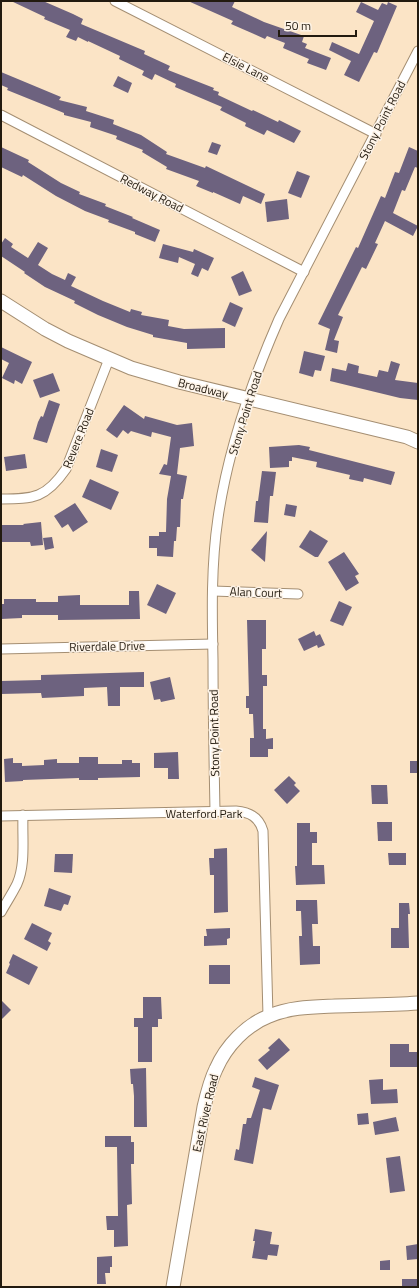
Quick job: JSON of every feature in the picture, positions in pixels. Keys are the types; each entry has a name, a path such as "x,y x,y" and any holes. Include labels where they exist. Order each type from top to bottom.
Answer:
{"main road":[{"name":"Broadway","path":"1,301 45,329 68,341 131,368 247,399 407,437 418,442"},
{"name":"East River Road","path":"173,1287 203,1113 212,1078 223,1057 237,1038 268,1016 283,1011 316,1007 418,1003"}],"street":[{"name":"Elsie Lane","path":"115,1 376,134"},
{"name":"Stony Point Road","path":"214,811 214,561 218,518 233,450 247,399 276,326 418,51"},
{"name":"Redway Road","path":"1,115 304,272"},
{"name":"Revere Road","path":"1,499 28,499 44,491 58,480 66,469 109,359"},
{"name":"Alan Court","path":"213,591 298,594"},
{"name":"Riverdale Drive","path":"1,649 213,644"},
{"name":"Waterford Park","path":"1,816 214,811 244,811 249,813 258,821 263,831 268,1016"},
{"path":"1,912 17,884 20,873 23,815"}],"building":[{"path":"11,1 43,1 73,14 83,19 81,24 145,51 144,54 170,66 168,70 214,88 213,90 219,92 218,95 278,122 279,120 301,131 294,143 267,130 264,135 245,126 246,123 220,110 222,107 175,87 176,84 155,74 152,80 142,75 144,71 119,59 120,56 78,37 76,41 66,37 70,30 44,19 45,17"},
{"path":"188,1 235,1 232,7 264,22 304,36 302,42 307,44 305,48 331,58 326,70 307,63 309,59 283,48 285,43 267,36 265,39 231,24 233,21"},
{"path":"361,2 378,10 382,3 387,5 388,2 397,6 377,53 374,52 359,82 344,75 351,61 329,50 332,42 359,54 374,21 356,12"},
{"path":"1,72 61,97 59,100 87,107 86,111 114,120 113,124 141,135 167,152 166,154 205,168 206,166 265,194 261,204 243,196 240,204 196,186 199,181 166,169 167,167 142,152 143,150 116,139 117,136 90,127 91,122 64,115 64,113 7,90 8,88 1,85"},
{"path":"118,76 132,83 128,93 113,86"},
{"path":"212,142 221,145 217,155 208,152"},
{"path":"1,147 29,160 28,162 61,183 80,192 79,194 106,204 105,206 160,230 155,242 135,234 135,232 108,222 109,220 85,211 56,196 23,175 22,177 1,167"},
{"path":"409,147 418,151 418,168 415,167 405,191 402,190 393,213 418,226 413,236 385,221 375,243 378,244 366,269 362,267 338,315 343,317 334,340 339,341 337,353 325,350 330,329 318,324 356,247 358,248 381,196 385,198 395,172 399,173"},
{"path":"297,171 310,176 301,198 288,193"},
{"path":"287,199 289,219 267,222 265,202"},
{"path":"5,238 13,244 11,247 28,258 38,242 48,248 38,265 65,280 68,273 76,277 71,286 103,301 130,312 131,309 142,312 141,315 169,320 168,326 184,329 225,328 225,348 187,349 187,343 153,337 153,335 127,327 74,303 75,301 45,287 1,256 1,244"},
{"path":"163,244 193,252 194,249 214,258 208,271 202,268 198,277 191,274 195,264 179,257 178,263 159,258"},
{"path":"243,271 252,291 239,296 231,277"},
{"path":"230,302 243,308 235,327 222,321"},
{"path":"1,347 32,362 22,384 15,380 14,384 2,378 9,363 1,359"},
{"path":"304,351 325,356 321,371 315,370 313,377 299,373"},
{"path":"391,361 400,364 395,380 418,383 418,400 400,398 330,381 332,368 346,371 348,363 359,366 358,373 377,377 379,370 388,372"},
{"path":"53,373 60,391 40,398 33,380"},
{"path":"49,400 60,404 47,443 33,439 38,422 41,416 43,417"},
{"path":"124,405 144,419 145,416 177,425 192,423 194,446 180,448 177,474 187,476 183,499 181,499 180,527 177,527 173,557 157,556 157,548 149,548 149,536 159,536 159,532 166,532 167,499 171,476 159,474 164,464 167,465 171,437 152,432 151,437 131,431 128,434 123,430 117,438 106,430"},
{"path":"299,445 310,447 309,450 395,472 391,485 364,478 363,482 349,479 350,475 316,467 317,462 292,457 292,461 289,461 289,467 270,468 269,447"},
{"path":"101,449 118,455 112,472 96,467"},
{"path":"25,454 27,468 6,471 4,457"},
{"path":"262,471 276,472 273,496 270,496 268,523 254,522 256,501 258,501"},
{"path":"90,479 119,492 111,510 82,497"},
{"path":"75,503 88,522 73,532 68,524 62,528 54,516"},
{"path":"286,504 297,506 295,517 284,515"},
{"path":"41,522 43,545 31,546 30,542 1,542 1,525 24,525 23,524"},
{"path":"310,530 328,541 318,557 315,557 299,547"},
{"path":"267,531 265,562 251,550"},
{"path":"52,537 54,548 45,550 43,538"},
{"path":"344,552 359,574 355,576 359,583 346,591 328,562"},
{"path":"157,584 176,593 166,614 147,605"},
{"path":"129,591 139,591 140,619 58,620 58,615 22,615 22,618 1,619 1,604 4,604 4,599 36,599 36,602 58,602 58,596 80,595 80,605 129,605"},
{"path":"339,601 352,607 343,626 330,621"},
{"path":"247,620 266,620 266,649 262,649 262,675 267,675 267,686 263,686 263,729 266,729 266,739 273,738 273,749 268,749 268,757 250,757 250,738 254,738 253,714 249,714 249,708 246,708 246,696 249,696"},
{"path":"314,631 316,636 320,634 325,645 318,648 317,645 304,651 298,639"},
{"path":"144,672 144,687 120,687 120,706 108,706 107,687 84,688 84,696 42,698 41,693 1,694 1,681 41,680 41,675"},
{"path":"170,677 175,699 161,702 160,699 154,700 150,682"},
{"path":"178,752 179,779 168,779 168,768 154,768 154,753"},
{"path":"79,757 98,757 98,764 122,764 122,760 132,760 132,763 140,763 140,777 98,778 98,780 79,780 79,778 5,782 4,759 13,758 13,763 22,763 22,766 44,765 44,760 57,759 57,763 79,763"},
{"path":"410,761 418,761 418,773 410,773"},
{"path":"289,776 296,783 294,785 300,791 287,804 274,790"},
{"path":"371,785 387,785 388,804 372,804"},
{"path":"377,822 392,822 392,841 378,841"},
{"path":"297,823 310,823 310,832 317,832 317,843 312,843 312,865 324,865 325,884 296,885 295,866 297,866"},
{"path":"227,848 228,912 214,913 214,875 210,875 209,858 214,858 214,849"},
{"path":"388,853 406,853 406,865 389,865"},
{"path":"55,854 73,854 72,873 54,872"},
{"path":"49,888 71,896 68,905 64,904 61,911 44,906"},
{"path":"296,900 317,900 318,924 312,924 313,946 320,946 320,964 300,965 299,936 302,936 301,911 296,911"},
{"path":"399,903 409,903 409,948 391,948 391,928 399,928"},
{"path":"32,923 52,933 48,941 51,943 47,951 24,939"},
{"path":"230,928 230,938 227,939 227,945 204,946 204,936 207,936 206,929"},
{"path":"13,954 38,967 29,985 6,973"},
{"path":"209,965 230,965 230,984 209,984"},
{"path":"143,997 161,997 162,1019 158,1019 158,1027 152,1027 152,1062 138,1062 138,1027 134,1027 134,1018 143,1018"},
{"path":"1,1000 11,1010 1,1020"},
{"path":"279,1038 290,1050 267,1070 258,1060 270,1050 268,1048"},
{"path":"390,1044 409,1044 409,1052 418,1052 418,1067 390,1067"},
{"path":"146,1068 147,1127 134,1127 134,1096 133,1084 131,1084 130,1069"},
{"path":"255,1077 279,1085 271,1110 263,1108 253,1164 234,1160 236,1149 239,1150 243,1124 246,1124 247,1118 251,1118 260,1090 252,1087"},
{"path":"383,1079 383,1090 397,1089 398,1103 371,1104 369,1080"},
{"path":"368,1113 369,1124 358,1125 357,1114"},
{"path":"396,1117 399,1131 375,1135 373,1122"},
{"path":"105,1136 131,1136 131,1142 134,1142 134,1164 131,1164 132,1204 127,1205 128,1246 114,1247 114,1230 107,1230 106,1216 118,1216 117,1147 105,1147"},
{"path":"400,1156 405,1191 390,1193 386,1158"},
{"path":"255,1229 272,1232 270,1244 279,1245 277,1256 268,1255 267,1260 252,1258 255,1241 253,1241"},
{"path":"418,1244 418,1259 407,1260 406,1246"},
{"path":"112,1256 112,1267 110,1267 110,1273 105,1273 106,1284 97,1284 97,1257"},
{"path":"390,1260 390,1270 380,1270 380,1261"},
{"path":"402,1279 418,1279 418,1287 402,1287"}]}
